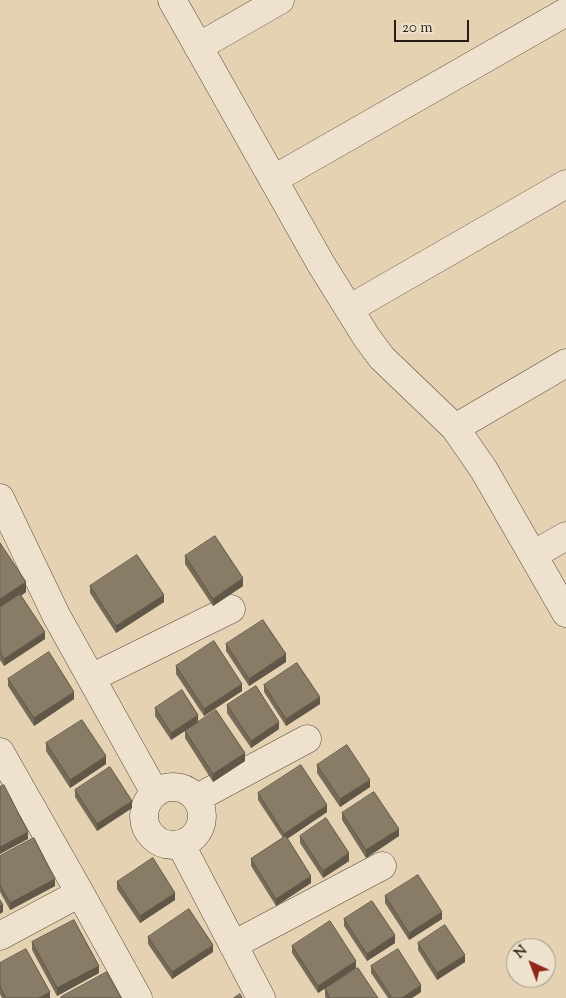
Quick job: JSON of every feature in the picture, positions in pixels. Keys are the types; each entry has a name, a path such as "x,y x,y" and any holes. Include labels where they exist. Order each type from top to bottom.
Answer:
{"street":[{"path":"172,0 321,264 349,309 382,358 455,428 484,470 566,613"},
{"path":"198,47 280,0"},
{"path":"274,179 566,12"},
{"path":"349,309 566,184"},
{"path":"455,428 566,363"},
{"path":"0,498 56,616 155,793"},
{"path":"533,555 566,536"},
{"path":"91,678 232,609"},
{"path":"197,798 307,739"},
{"path":"1,758 80,893 138,998"},
{"path":"181,787 197,798 203,814 202,824 192,839 181,845 165,845 150,835 143,818 148,800 155,793 163,788 181,787"},
{"path":"181,845 261,998"},
{"path":"233,945 382,866"},
{"path":"0,936 80,893"}],"building":[{"path":"215,536 243,578 213,599 185,556"},
{"path":"0,543 26,582 0,599"},
{"path":"137,555 164,595 116,626 90,586"},
{"path":"20,594 45,632 4,659 0,652 0,607"},
{"path":"263,620 286,654 249,679 226,644"},
{"path":"214,641 242,684 204,709 176,666"},
{"path":"49,652 74,692 34,718 8,679"},
{"path":"297,663 320,697 286,719 264,685"},
{"path":"256,686 279,722 251,741 227,705"},
{"path":"182,690 198,715 171,733 155,708"},
{"path":"216,710 245,753 213,774 185,731"},
{"path":"82,720 106,756 70,780 46,743"},
{"path":"347,745 370,780 340,799 317,765"},
{"path":"301,765 327,805 284,834 258,793"},
{"path":"110,767 132,801 97,824 75,790"},
{"path":"4,785 28,832 0,847 0,787"},
{"path":"374,792 399,829 366,850 342,813"},
{"path":"326,818 349,853 323,871 300,836"},
{"path":"286,836 311,876 276,899 251,859"},
{"path":"34,838 55,879 10,903 0,885 0,856"},
{"path":"153,858 175,893 140,916 117,882"},
{"path":"418,875 442,912 409,933 385,896"},
{"path":"372,901 395,935 367,954 344,919"},
{"path":"189,909 213,945 172,972 148,937"},
{"path":"74,920 99,966 57,988 32,942"},
{"path":"330,921 356,961 318,986 292,946"},
{"path":"445,925 465,955 437,973 418,943"},
{"path":"26,949 50,992 39,998 6,998 0,987 0,963"},
{"path":"398,949 421,985 402,998 392,998 371,966"},
{"path":"358,968 378,998 330,998 325,989"},
{"path":"107,972 121,998 61,998 61,997"},
{"path":"240,994 242,998 234,998"}]}
